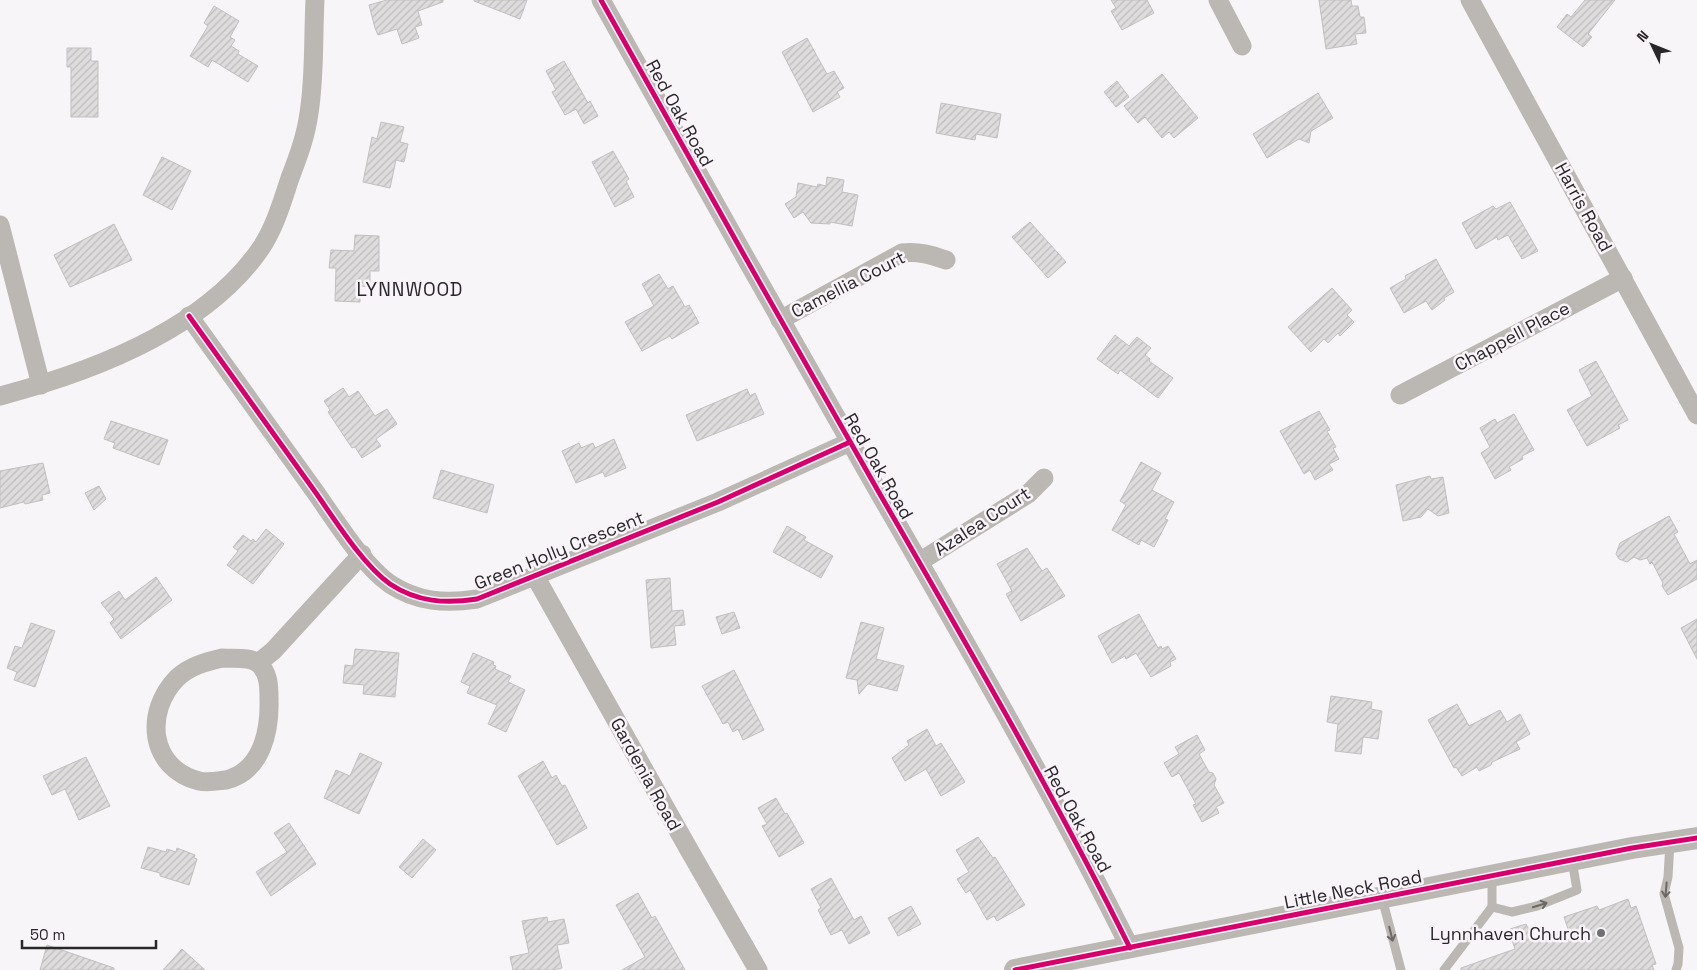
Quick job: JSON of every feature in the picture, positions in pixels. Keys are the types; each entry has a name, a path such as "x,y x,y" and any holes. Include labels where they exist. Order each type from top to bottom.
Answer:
{"street":[{"path":"0,396 41,384 108,360 149,340 218,296 240,275 261,247 276,220 302,146 309,113 315,0"},
{"name":"Red Oak Road","path":"601,0 780,320 1087,860 1130,948"},
{"path":"1218,0 1242,46"},
{"name":"Harris Road","path":"1470,0 1697,415"},
{"path":"0,225 41,384"},
{"name":"Camellia Court","path":"780,320 902,253 920,252 946,260"},
{"name":"Chappell Place","path":"1400,395 1623,278"},
{"name":"Green Holly Crescent","path":"189,316 377,573 397,588 419,598 440,602 477,599 718,502 850,442"},
{"name":"Azalea Court","path":"919,562 1028,494 1044,478"},
{"path":"258,663 273,651 362,554"},
{"name":"Gardenia Road","path":"535,576 758,970"},
{"path":"222,658 248,659 258,663 267,675 269,689 266,736 260,753 244,771 230,779 215,782 200,781 183,775 171,765 162,753 156,739 155,724 159,707 167,691 178,678 192,667 205,662 222,658"},
{"name":"Little Neck Road","path":"1015,970 1572,860 1697,838"}],"lane":[{"path":"1670,842 1668,877 1664,894 1680,948 1676,970"},
{"path":"1492,907 1512,912 1537,906 1578,890 1572,860"},
{"path":"1444,970 1492,907 1492,876"},
{"path":"1382,898 1401,970"}],"building":[{"path":"387,0 443,0 443,2 418,11 422,25 415,27 419,38 402,44 397,29 378,35 375,28 369,5"},
{"path":"474,0 527,0 520,19"},
{"path":"1111,0 1147,0 1154,13 1122,30 1111,11 1116,8"},
{"path":"1319,0 1351,0 1352,6 1358,6 1360,17 1364,17 1366,33 1355,34 1357,44 1326,49"},
{"path":"1585,0 1615,0 1588,34 1592,37 1583,47 1557,27 1567,14 1571,17"},
{"path":"214,6 239,21 230,37 235,40 231,46 239,51 238,54 258,66 248,82 212,60 208,67 190,56 208,26 204,23"},
{"path":"807,38 827,74 834,71 844,88 837,92 840,97 813,112 782,52"},
{"path":"67,48 91,48 91,61 98,61 98,117 71,117 71,67 67,67"},
{"path":"564,61 588,103 590,101 598,116 584,124 576,109 565,115 552,92 556,90 546,71"},
{"path":"1162,74 1198,118 1174,138 1169,132 1162,138 1145,117 1138,123 1124,106"},
{"path":"1117,81 1129,97 1116,107 1104,92"},
{"path":"1318,93 1333,118 1311,131 1309,143 1299,139 1267,158 1253,134"},
{"path":"941,103 1001,114 997,138 976,134 975,140 936,133"},
{"path":"381,122 404,127 400,142 408,144 404,162 396,160 390,188 363,182 372,137 377,139"},
{"path":"613,151 629,179 626,181 634,197 615,207 592,162"},
{"path":"162,157 191,171 172,210 143,195"},
{"path":"827,177 844,180 842,192 858,195 852,226 830,222 830,224 811,223 803,212 794,218 785,204 796,197 798,183 817,187 818,184 826,186"},
{"path":"1510,202 1538,251 1522,259 1508,235 1498,240 1497,237 1476,249 1462,223 1493,206 1496,209"},
{"path":"1030,222 1066,262 1048,278 1012,237"},
{"path":"114,224 132,260 70,287 54,255"},
{"path":"355,235 379,236 379,271 370,271 370,287 360,286 360,302 335,301 336,268 329,268 331,250 354,251"},
{"path":"1436,259 1454,292 1444,298 1445,300 1432,310 1426,301 1404,313 1390,288 1406,279 1405,276"},
{"path":"659,274 668,289 673,286 685,307 689,305 699,323 672,339 670,336 642,351 625,322 654,306 642,284"},
{"path":"1332,288 1352,310 1347,315 1354,322 1340,336 1338,333 1328,343 1324,339 1311,352 1288,327"},
{"path":"1115,335 1129,346 1137,337 1151,348 1145,355 1150,359 1149,361 1173,378 1158,398 1120,370 1118,374 1097,359"},
{"path":"1596,361 1628,420 1618,425 1620,428 1587,446 1567,410 1592,396 1579,370"},
{"path":"343,388 349,397 358,391 375,416 387,409 397,424 376,439 381,446 362,458 355,447 352,448 328,412 330,410 324,401"},
{"path":"747,389 750,396 755,393 764,414 697,441 686,415"},
{"path":"1319,411 1330,430 1327,431 1336,447 1333,448 1339,459 1329,464 1333,470 1315,480 1310,470 1304,474 1280,431"},
{"path":"1514,414 1534,450 1522,456 1523,459 1509,467 1511,470 1495,479 1481,453 1490,447 1480,428 1495,419 1497,423"},
{"path":"111,421 168,440 159,465 113,448 115,443 104,439"},
{"path":"614,439 626,468 605,477 603,472 576,483 562,451 579,443 581,448 593,443 595,448"},
{"path":"1141,462 1161,473 1152,490 1174,502 1165,519 1168,520 1154,547 1141,540 1139,545 1112,530 1126,505 1120,501"},
{"path":"43,463 50,493 42,495 43,500 25,504 24,502 0,508 0,471"},
{"path":"441,470 494,485 487,513 433,498"},
{"path":"1430,476 1431,479 1443,477 1449,513 1438,516 1428,509 1421,517 1403,521 1396,485"},
{"path":"99,486 106,499 94,510 85,493"},
{"path":"1669,516 1678,532 1674,534 1690,564 1697,560 1697,579 1668,595 1652,562 1650,564 1647,558 1640,560 1634,557 1627,562 1619,559 1616,554 1620,543"},
{"path":"787,526 806,537 804,540 833,556 821,578 773,552"},
{"path":"266,529 284,544 253,584 227,565 238,551 233,547 243,535 256,542"},
{"path":"1027,548 1042,571 1047,568 1065,596 1021,621 1006,594 1012,591 997,564"},
{"path":"156,577 172,600 121,639 110,623 114,619 101,603 119,591 125,600"},
{"path":"670,578 672,611 683,610 685,625 674,626 676,645 651,648 646,580"},
{"path":"734,612 740,628 722,634 716,617"},
{"path":"1139,614 1158,648 1161,646 1162,649 1168,646 1176,659 1170,662 1171,666 1151,677 1136,653 1126,659 1125,656 1112,663 1098,636"},
{"path":"1697,619 1697,659 1681,628"},
{"path":"861,622 884,628 876,659 904,666 897,691 868,684 859,694 857,680 846,678"},
{"path":"31,623 55,631 35,687 14,680 17,672 7,668 15,646 22,648"},
{"path":"355,649 399,653 395,697 363,694 364,685 343,683 345,665 353,666"},
{"path":"473,653 494,662 495,669 511,676 508,682 525,690 506,732 488,724 497,705 467,693 470,686 461,682"},
{"path":"734,670 764,730 743,740 738,729 733,732 728,722 723,724 702,686"},
{"path":"1331,696 1372,702 1371,709 1382,711 1378,739 1363,737 1361,754 1335,751 1338,724 1327,722"},
{"path":"1457,704 1469,726 1500,710 1507,722 1520,714 1530,734 1516,742 1520,749 1492,762 1491,765 1479,771 1477,767 1462,776 1456,767 1454,768 1428,720"},
{"path":"927,729 936,746 941,743 965,782 941,796 926,769 905,781 892,758 909,745 907,741"},
{"path":"1197,735 1205,750 1199,754 1209,772 1213,773 1216,779 1214,785 1224,803 1216,807 1219,813 1202,822 1193,805 1196,804 1179,773 1172,777 1164,763 1179,754 1175,747"},
{"path":"360,753 382,763 359,814 324,798 336,770 350,776"},
{"path":"86,757 110,806 79,820 65,789 52,795 43,776"},
{"path":"543,761 552,778 556,775 562,786 565,785 587,828 557,845 518,776"},
{"path":"776,798 804,843 779,857 762,826 767,824 758,808"},
{"path":"289,823 316,864 271,896 256,872 287,852 274,833"},
{"path":"978,837 993,858 995,857 1025,905 997,921 994,916 987,920 970,890 966,893 957,879 969,872 956,850"},
{"path":"423,839 436,850 412,878 399,867"},
{"path":"148,847 166,852 167,849 176,852 177,848 195,855 194,858 197,859 189,885 160,876 160,873 141,868"},
{"path":"831,878 854,920 861,916 870,933 849,944 842,930 831,935 818,910 821,908 811,889"},
{"path":"638,893 652,918 655,916 685,970 622,970 645,957 616,905"},
{"name":"Lynnhaven Church","path":"1628,899 1631,908 1636,906 1656,964 1652,965 1654,970 1461,970 1461,968 1515,949 1510,929 1526,924 1534,940 1568,929 1564,917 1597,906 1599,910"},
{"path":"911,906 921,924 898,936 888,918"},
{"path":"547,917 548,922 564,919 569,943 557,945 562,968 553,970 513,970 510,957 529,953 522,921"},
{"path":"47,945 114,968 114,970 40,970"},
{"path":"182,949 205,970 163,970"}],"cycle path":[{"path":"601,0 1007,716 1070,831 1130,948"},
{"path":"189,316 360,554 390,584 421,598 443,601 477,599 718,502 850,442"},
{"path":"1015,970 1632,848 1697,838"}],"place":[{"name":"Lynnhaven Church","path":"1601,933"}],"district":[{"name":"LYNNWOOD","path":"410,289"}]}
